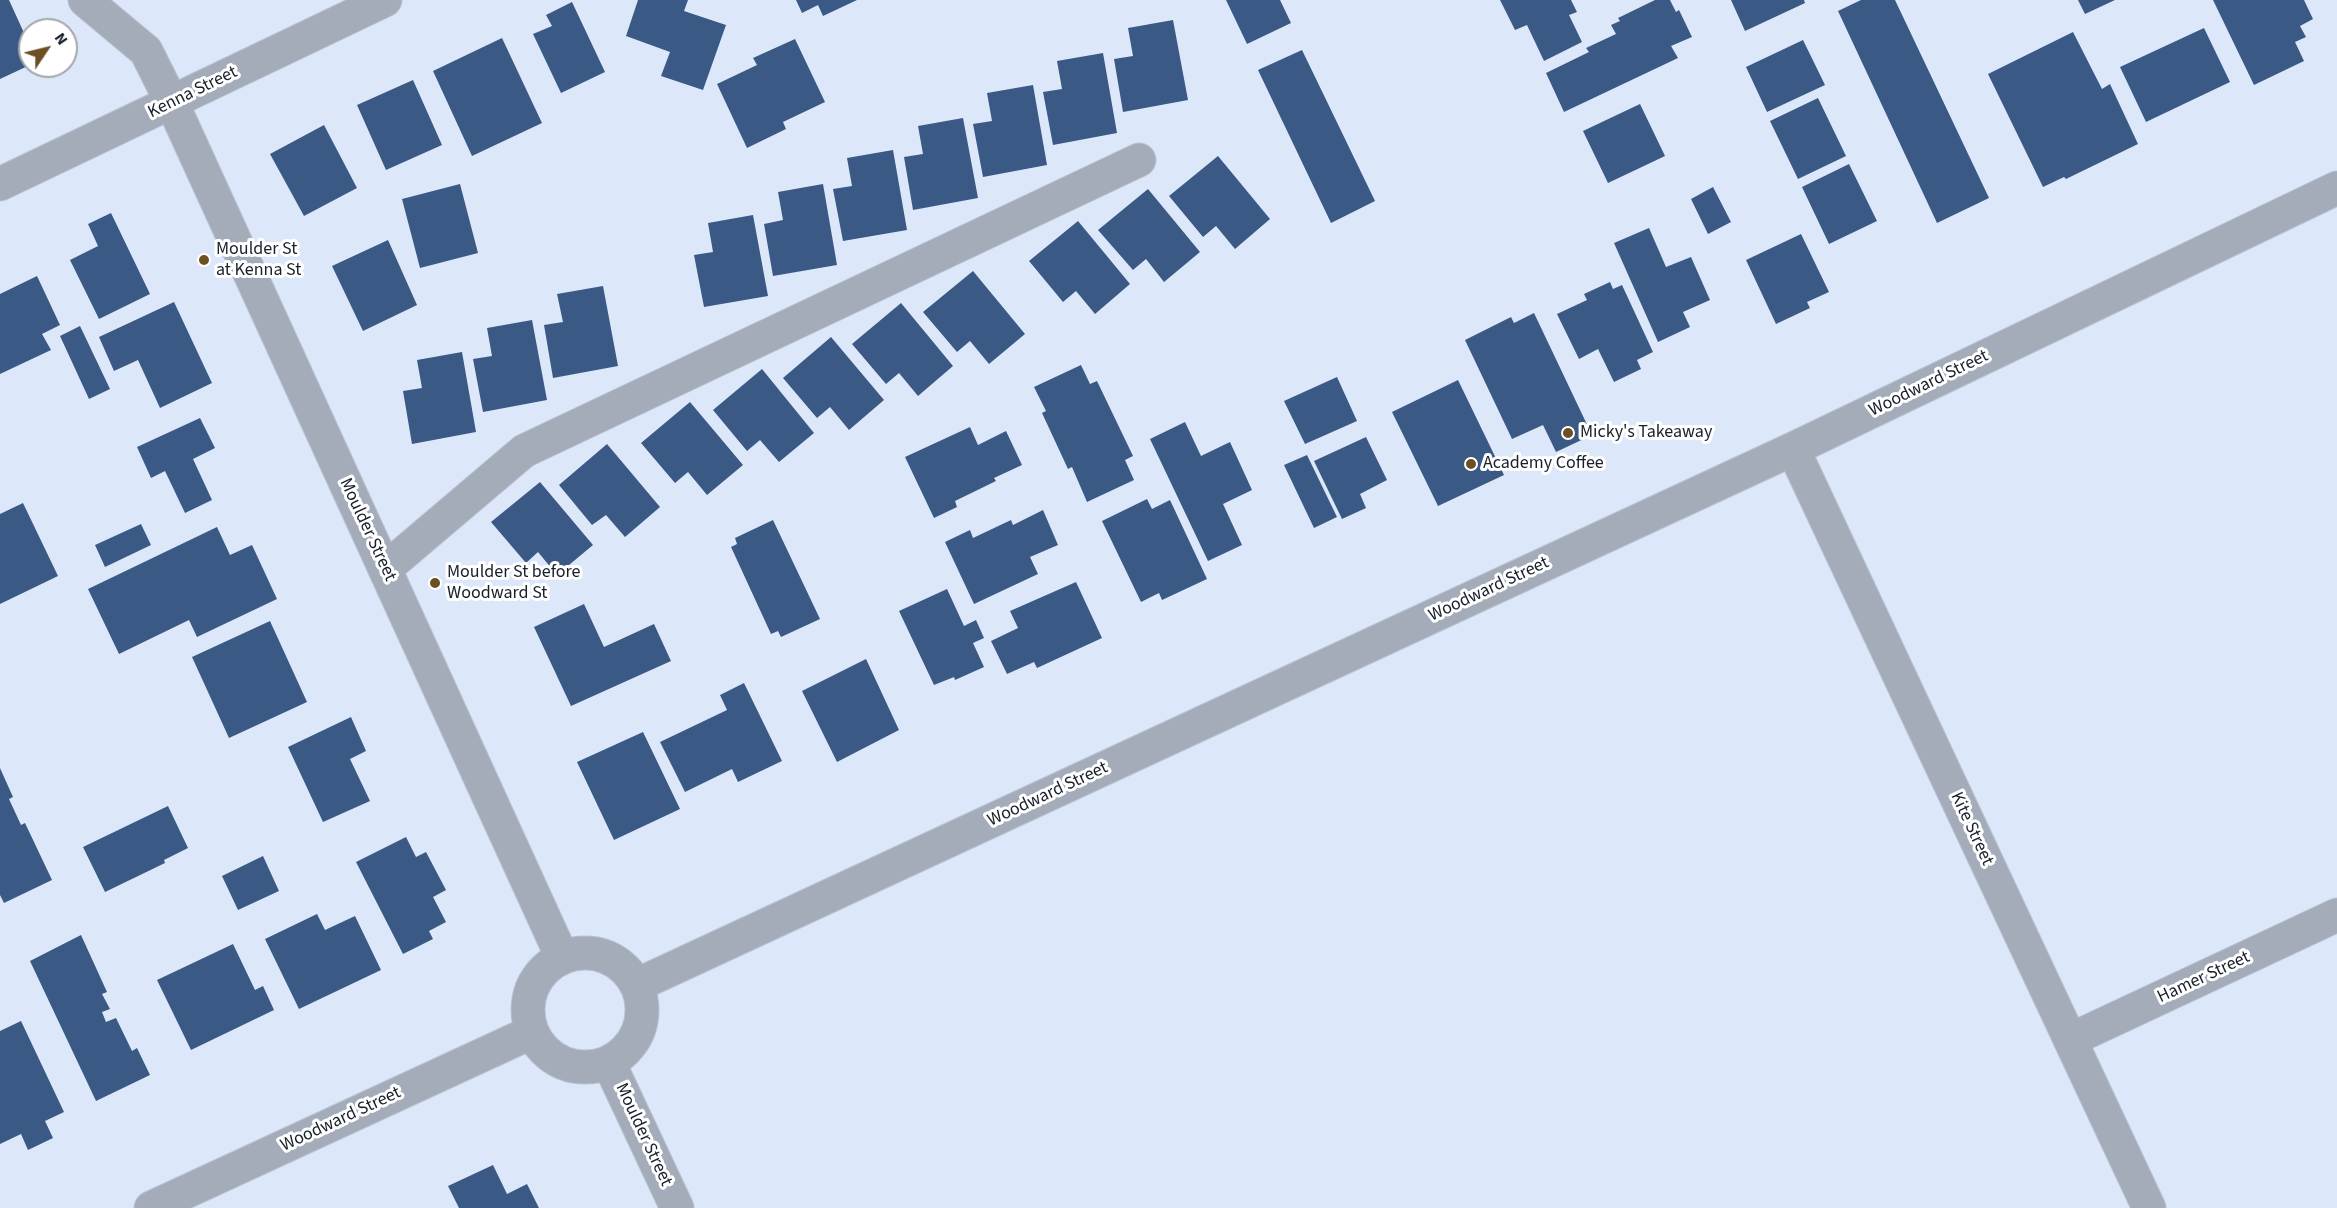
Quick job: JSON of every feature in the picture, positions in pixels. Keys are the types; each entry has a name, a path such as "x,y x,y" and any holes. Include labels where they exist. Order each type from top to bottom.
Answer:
{"street":[{"name":"Moulder Street","path":"85,0 146,51 562,957"},
{"name":"Kenna Street","path":"0,184 172,104 385,0"},
{"path":"385,569 524,451 1139,160"},
{"name":"Woodward Street","path":"637,985 1793,449 2337,188"},
{"name":"Kite Street","path":"1793,449 2149,1208"},
{"name":"Hamer Street","path":"2070,1041 2337,915"},
{"path":"577,953 596,953 612,959 627,970 637,985 643,1002 642,1021 636,1038 624,1053 609,1063 591,1067 573,1067 556,1059 541,1048 532,1032 528,1015 529,998 535,981 546,968 562,957 577,953"},
{"name":"Woodward Street","path":"151,1208 532,1032"},
{"name":"Moulder Street","path":"609,1063 677,1208"}],"building":[{"path":"0,0 9,0 18,20 18,71 0,79"},
{"path":"638,0 688,0 684,11 726,25 703,90 661,76 670,52 626,36"},
{"path":"796,0 857,0 823,16 818,5 802,13"},
{"path":"1226,0 1280,0 1291,23 1247,44"},
{"path":"1500,0 1571,0 1577,12 1569,15 1582,42 1544,61 1527,25 1515,30"},
{"path":"1655,0 1670,0 1676,12 1679,10 1692,37 1671,46 1678,58 1564,112 1546,73 1589,52 1586,48 1616,34 1611,25 1620,21 1618,18"},
{"path":"1731,0 1804,0 1805,3 1745,31"},
{"path":"1861,0 1895,0 1989,198 1937,223 1838,11"},
{"path":"2078,0 2115,0 2085,14"},
{"path":"2213,0 2304,0 2313,19 2300,26 2306,37 2295,42 2304,61 2254,85"},
{"path":"572,2 605,72 561,93 533,34 552,26 546,15"},
{"path":"1173,20 1188,100 1123,112 1114,59 1133,56 1128,28"},
{"path":"2204,28 2230,82 2146,122 2120,67"},
{"path":"2073,32 2102,89 2110,84 2138,144 2066,179 2064,177 2043,187 1988,74"},
{"path":"502,38 542,123 472,156 433,71"},
{"path":"795,39 825,102 783,122 786,129 747,148 717,84 757,65 753,58"},
{"path":"1803,40 1825,85 1767,112 1746,67"},
{"path":"1302,50 1375,201 1331,223 1258,70"},
{"path":"1103,53 1117,133 1053,145 1043,92 1062,89 1057,61"},
{"path":"413,80 442,145 386,170 357,105"},
{"path":"1033,85 1047,165 983,177 973,124 992,121 987,93"},
{"path":"1818,98 1846,156 1798,179 1770,121"},
{"path":"1640,104 1665,156 1608,183 1583,131"},
{"path":"963,118 978,198 913,210 904,157 923,154 918,126"},
{"path":"324,125 357,188 304,216 270,154"},
{"path":"893,150 907,230 843,241 833,189 852,186 847,158"},
{"path":"1218,156 1270,219 1235,249 1216,226 1203,237 1169,196"},
{"path":"1849,164 1877,221 1829,244 1802,187"},
{"path":"460,184 478,253 420,268 402,199"},
{"path":"823,184 837,265 773,276 764,224 783,220 778,192"},
{"path":"1713,187 1731,222 1708,234 1691,199"},
{"path":"1148,189 1200,252 1164,282 1146,259 1133,270 1098,230"},
{"path":"111,213 150,294 99,319 70,260 98,246 88,224"},
{"path":"753,215 768,296 704,307 694,255 713,252 708,223"},
{"path":"1078,221 1130,284 1095,314 1076,291 1063,302 1029,261"},
{"path":"1649,228 1666,267 1691,257 1710,300 1683,312 1690,327 1658,342 1614,243"},
{"path":"1801,234 1829,292 1807,302 1810,308 1776,324 1746,260"},
{"path":"388,240 417,305 363,331 332,266"},
{"path":"973,271 1025,334 989,364 970,341 957,352 923,312"},
{"path":"37,276 60,325 42,334 51,350 0,374 0,294"},
{"path":"1610,282 1613,289 1622,285 1653,352 1637,360 1641,369 1614,382 1598,349 1579,359 1557,314 1587,300 1584,294"},
{"path":"603,286 618,366 553,378 544,325 563,322 557,294"},
{"path":"174,302 212,383 160,408 138,360 114,371 99,337"},
{"path":"901,303 953,366 918,396 899,373 886,384 852,344"},
{"path":"1534,313 1592,435 1556,452 1543,425 1512,439 1465,340 1511,317 1514,323"},
{"path":"532,320 547,400 483,412 473,359 492,356 487,328"},
{"path":"80,326 110,389 89,399 60,336"},
{"path":"831,337 884,400 849,430 830,407 817,418 783,378"},
{"path":"462,352 476,432 412,444 403,391 422,388 417,360"},
{"path":"1081,365 1090,384 1097,381 1133,456 1125,460 1134,480 1087,502 1072,467 1068,469 1042,413 1046,411 1034,387"},
{"path":"762,369 814,433 779,462 760,440 747,451 713,410"},
{"path":"1337,377 1357,421 1305,444 1284,401"},
{"path":"1458,380 1504,475 1438,506 1392,412"},
{"path":"690,402 743,465 707,495 688,472 675,483 641,443"},
{"path":"200,418 215,448 193,459 212,500 185,513 165,471 151,478 137,447"},
{"path":"1185,422 1201,456 1230,442 1252,490 1223,504 1242,545 1208,561 1150,439"},
{"path":"970,427 978,445 1006,431 1022,465 994,478 996,481 955,501 957,507 934,518 905,457"},
{"path":"1366,437 1387,480 1360,494 1366,508 1342,519 1314,461"},
{"path":"607,444 660,507 625,537 606,515 592,525 559,485"},
{"path":"1307,455 1337,517 1314,528 1284,465"},
{"path":"540,482 593,545 557,575 538,552 526,563 491,522"},
{"path":"1147,499 1152,509 1170,500 1207,579 1162,600 1159,593 1141,602 1102,521"},
{"path":"23,503 58,576 0,604 0,514"},
{"path":"1043,510 1058,545 1030,557 1038,574 974,604 945,542 970,530 973,538 1011,520 1013,525"},
{"path":"773,520 820,619 781,637 778,631 771,634 731,547 737,544 735,538"},
{"path":"141,524 151,545 105,567 95,545"},
{"path":"217,527 230,555 252,545 277,599 197,637 189,620 119,654 88,589"},
{"path":"1076,582 1102,638 1037,668 1034,662 1007,674 991,641 1018,628 1010,611"},
{"path":"947,589 964,626 976,620 984,638 973,643 984,667 955,680 954,677 934,685 899,611"},
{"path":"584,604 604,647 654,624 671,661 571,706 534,627"},
{"path":"270,621 307,702 229,738 192,657"},
{"path":"866,659 899,730 837,762 802,691"},
{"path":"744,683 782,761 738,782 732,769 685,792 660,742 727,710 720,695"},
{"path":"351,717 366,751 350,759 370,801 323,822 288,747"},
{"path":"643,732 680,809 614,840 577,762"},
{"path":"0,768 13,797 9,799 21,825 25,823 52,880 4,903 0,895"},
{"path":"168,806 188,848 164,860 165,863 105,892 83,847"},
{"path":"406,837 416,857 426,852 446,890 433,897 446,922 429,931 433,939 403,954 356,862"},
{"path":"263,856 279,891 238,910 222,876"},
{"path":"317,914 325,930 355,916 381,970 299,1009 265,939"},
{"path":"81,935 107,992 102,994 110,1009 102,1012 106,1022 116,1018 132,1051 137,1048 150,1075 96,1101 30,961"},
{"path":"233,944 255,990 263,986 274,1010 191,1050 157,980"},
{"path":"21,1021 64,1112 45,1121 53,1138 28,1150 21,1134 0,1144 0,1031"},
{"path":"493,1165 507,1194 527,1184 539,1208 459,1208 448,1186"}],"place":[{"name":"Moulder St at Kenna St","path":"204,260"},
{"name":"Micky's Takeaway","path":"1568,433"},
{"name":"Academy Coffee","path":"1471,464"},
{"name":"Moulder St before Woodward St","path":"435,583"}]}
